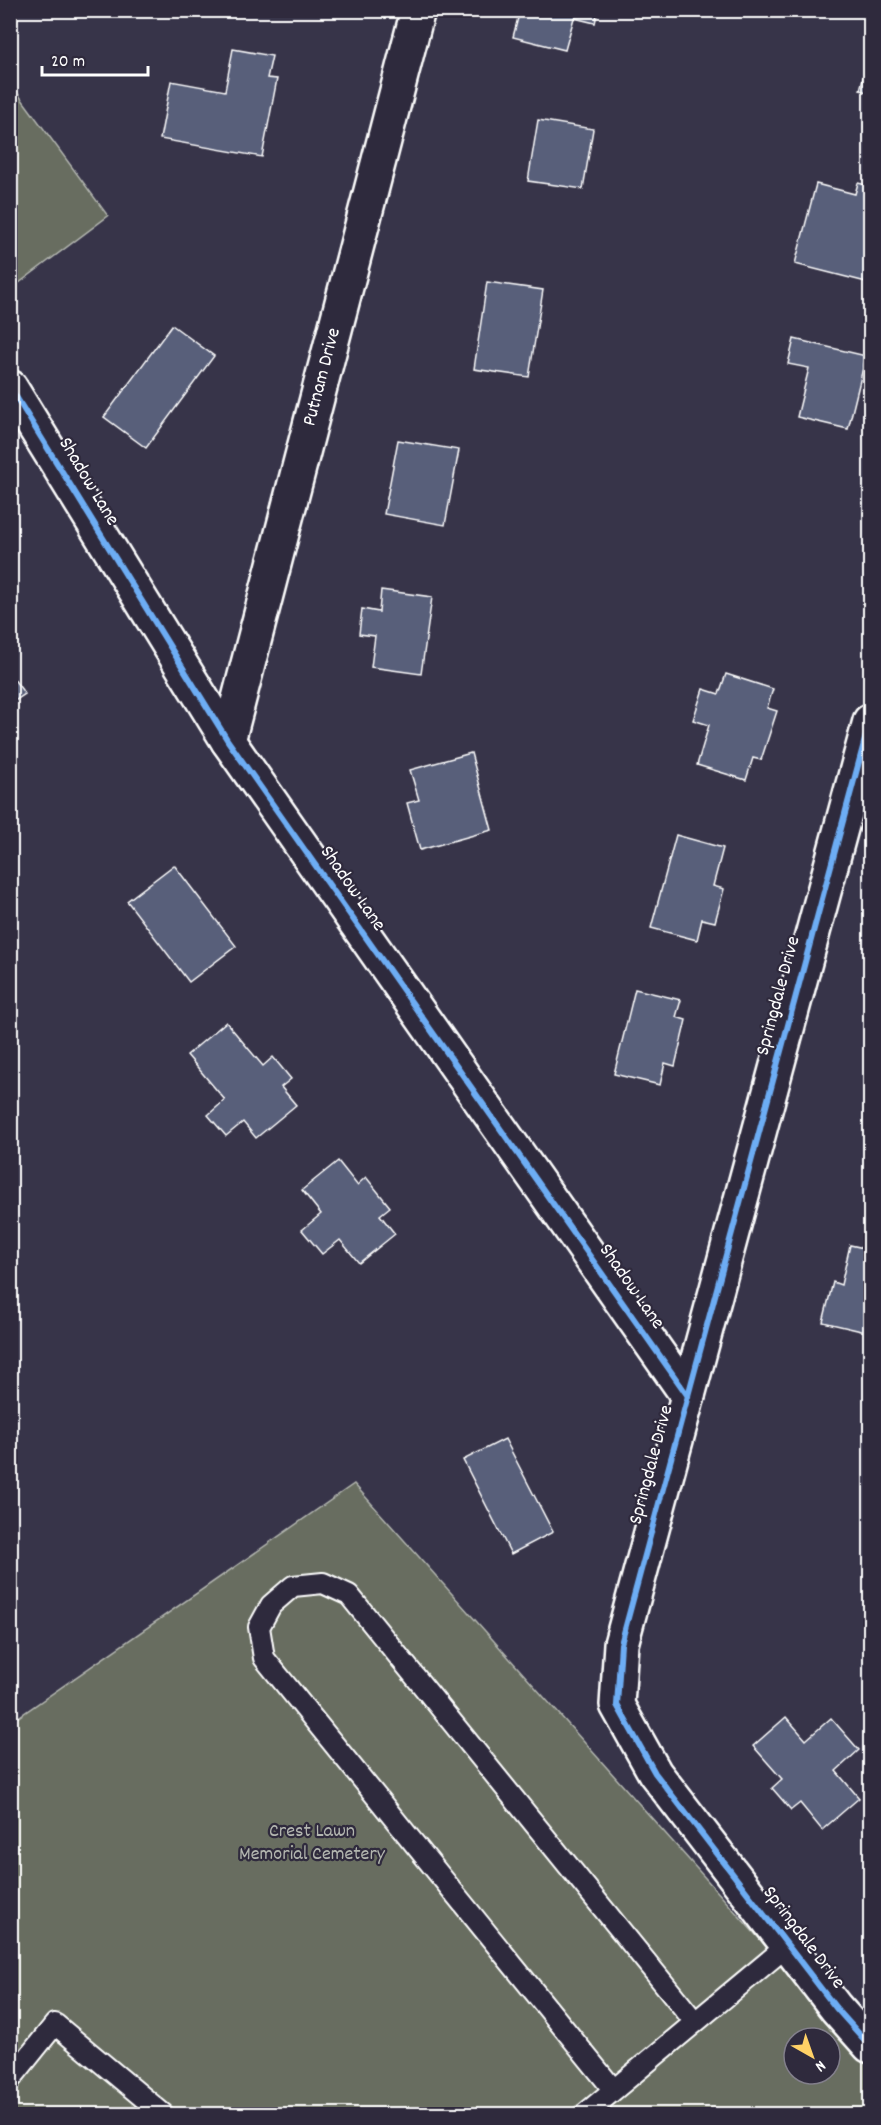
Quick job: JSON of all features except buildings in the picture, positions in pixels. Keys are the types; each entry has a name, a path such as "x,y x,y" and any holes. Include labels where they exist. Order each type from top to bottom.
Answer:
{"street":[{"name":"Putnam Drive","path":"228,741 418,10"},
{"name":"Shadow Lane","path":"10,387 228,741 688,1396"},
{"name":"Springdale Drive","path":"870,721 621,1644 617,1705 655,1773 836,2008 870,2046"}],"lane":[{"path":"613,2089 264,1658 259,1628 271,1605 293,1586 323,1583 349,1595 695,2022"},
{"path":"585,2115 613,2089 788,1945"},
{"path":"10,2080 55,2024 163,2115"}],"green space":[{"path":"10,83 108,216 11,289 10,289"},
{"name":"Crest Lawn Memorial Cemetery","path":"354,1484 837,2026 782,2026 782,2086 842,2086 842,2032 870,2063 870,2114 11,2114 10,1723"}],"cycle path":[{"path":"10,387 228,741 688,1396"},
{"path":"870,721 621,1644 617,1705 655,1773 836,2008 870,2046"}]}
